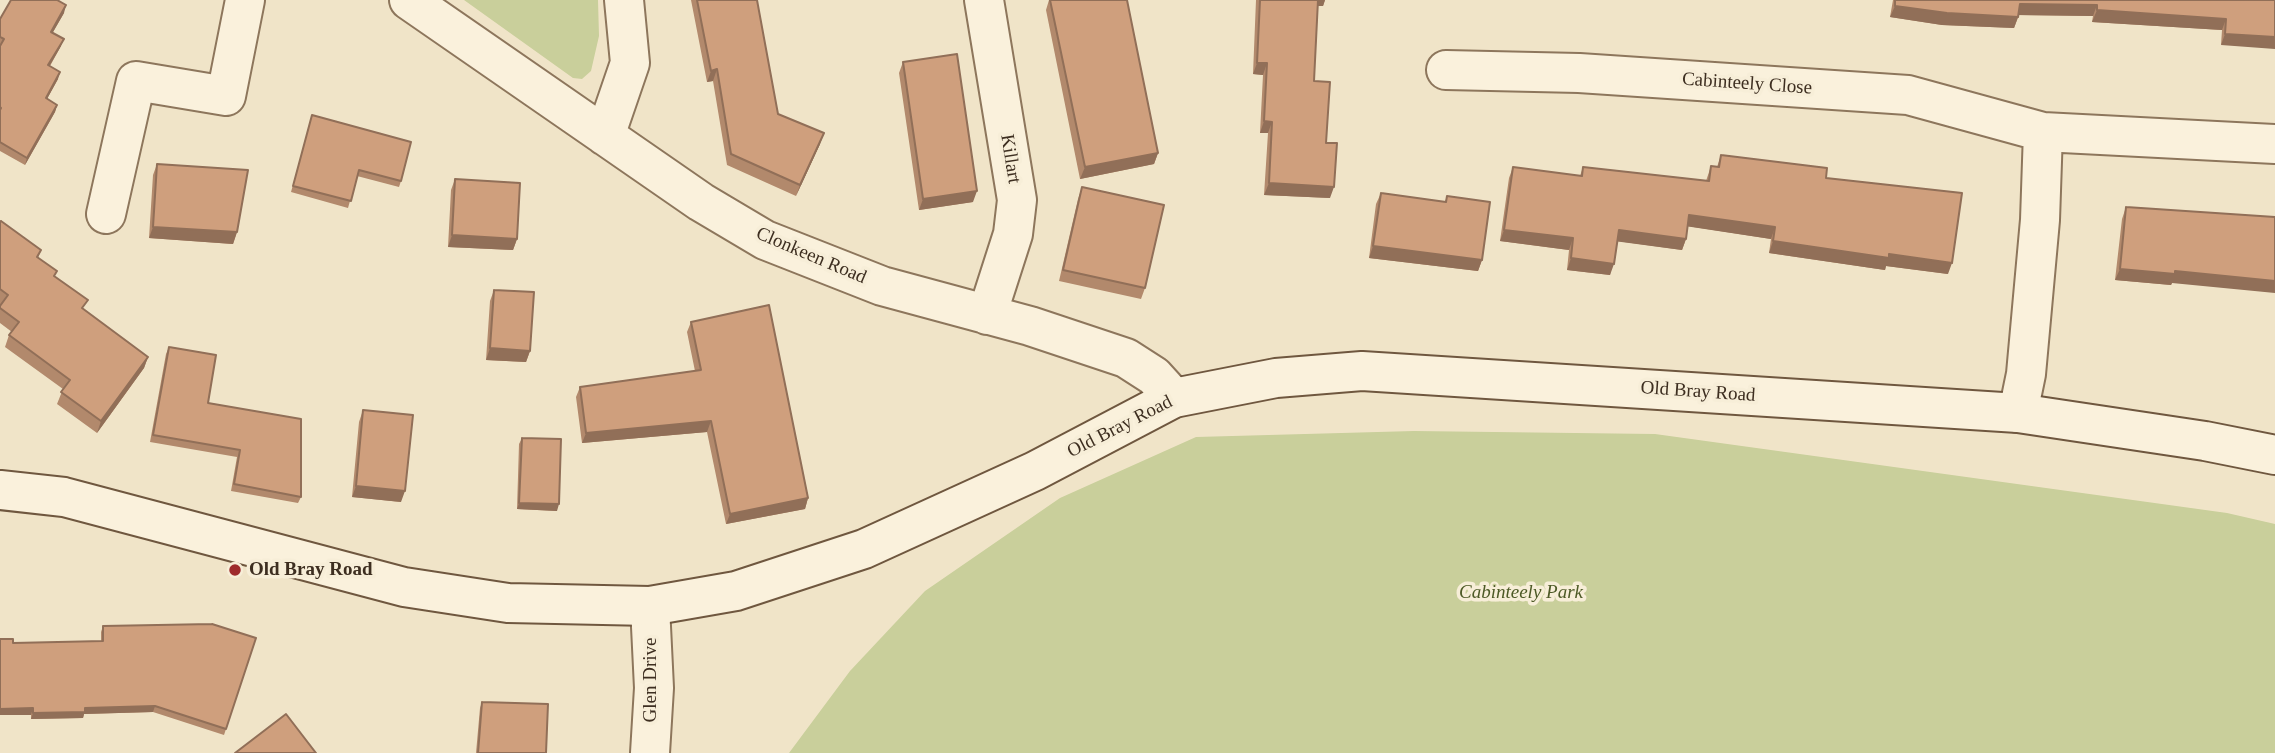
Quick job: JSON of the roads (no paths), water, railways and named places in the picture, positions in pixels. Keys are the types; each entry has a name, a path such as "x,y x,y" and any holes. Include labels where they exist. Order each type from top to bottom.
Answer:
{"street":[{"path":"106,214 135,81 226,96 246,0"},
{"name":"Clonkeen Road","path":"409,0 701,202 765,240 882,286 1126,358 1154,376 1174,398"},
{"path":"605,136 630,63 624,0"},
{"name":"Killart","path":"984,0 1017,200 1013,234 987,315"},
{"name":"Cabinteely Close","path":"1446,70 1579,74 1908,95 2043,132 2275,144"},
{"path":"2018,413 2026,374 2038,246 2043,132"},
{"name":"Old Bray Road","path":"0,490 77,500 404,587 508,603 650,606 736,591 864,549 1035,471 1174,398 1276,378 1362,371 2018,413 2205,441 2275,455"},
{"name":"Glen Drive","path":"650,606 654,688 650,753"}],"place":[{"name":"Old Bray Road","path":"235,570"}],"park label":[{"name":"Cabinteely Park","path":"1521,593"}]}
